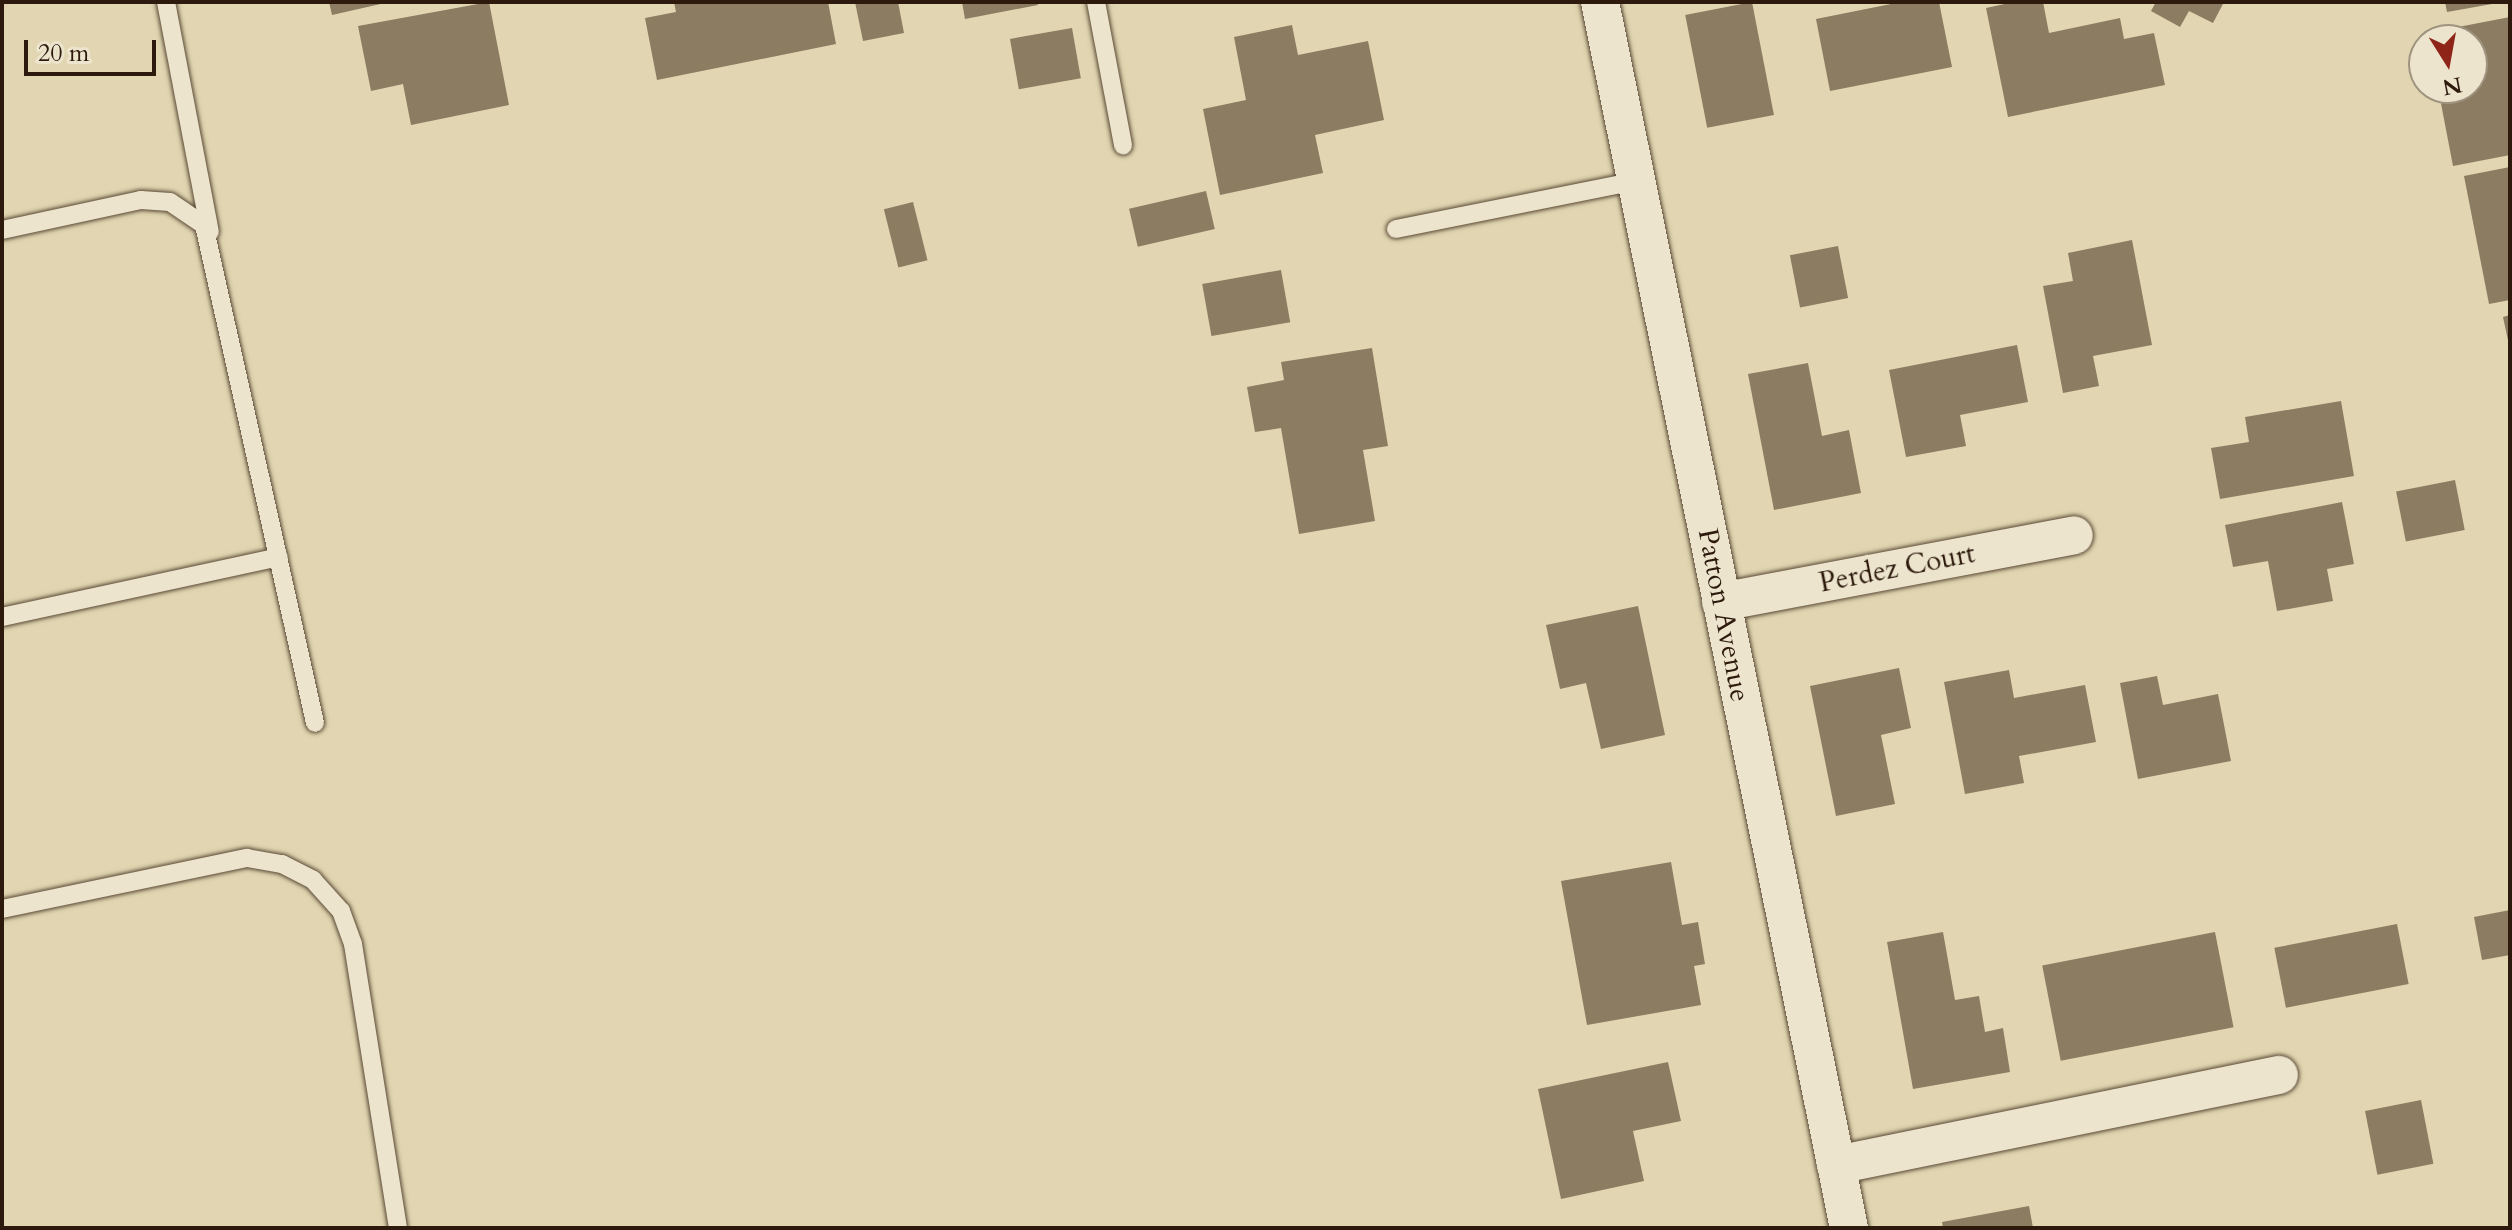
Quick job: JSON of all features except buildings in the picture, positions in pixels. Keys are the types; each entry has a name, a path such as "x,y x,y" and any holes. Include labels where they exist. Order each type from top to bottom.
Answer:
{"street":[{"name":"Patton Avenue","path":"1600,2 1849,1228"},
{"name":"Perdez Court","path":"1721,602 2074,535"},
{"path":"1836,1165 2279,1075"}],"lane":[{"path":"166,2 222,298"},
{"path":"1096,2 1123,145"},
{"path":"1396,229 1636,181"},
{"path":"2,230 141,200 170,202 204,225 315,723"},
{"path":"2,617 279,557"},
{"path":"2,909 247,858 282,864 313,880 341,911 353,944 398,1228"}]}
